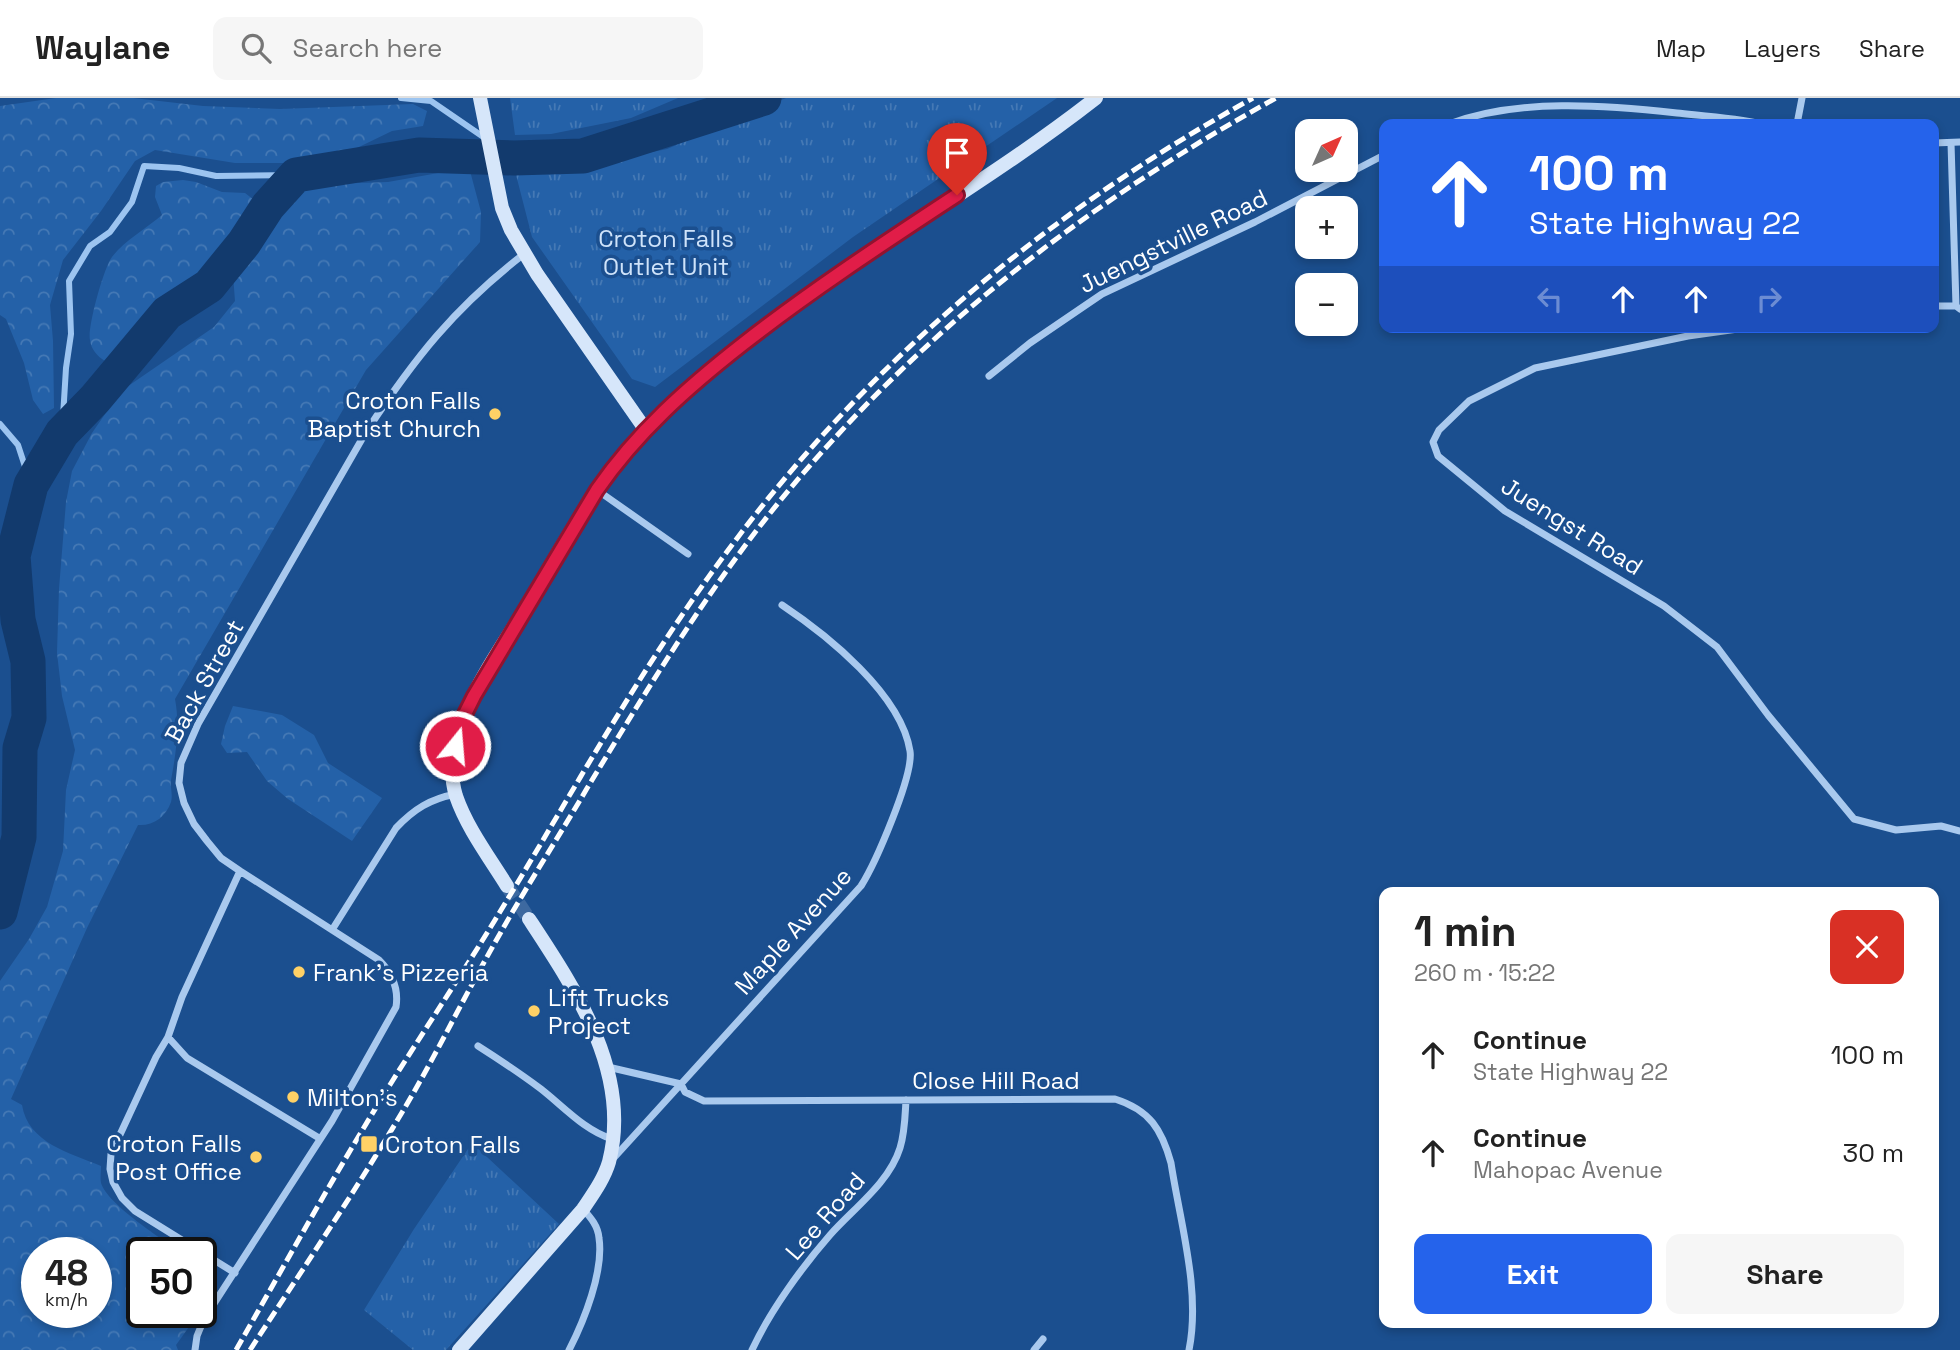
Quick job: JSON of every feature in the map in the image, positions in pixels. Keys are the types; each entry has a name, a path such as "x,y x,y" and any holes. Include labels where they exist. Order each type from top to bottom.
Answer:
{"main road":[{"path":"480,98 502,208 510,230 645,429"},
{"path":"508,886 466,819 456,794 453,770 461,722 490,667 616,462 645,429 718,364 806,297 1040,139 1096,98"},
{"path":"459,1350 583,1209 598,1188 608,1164 613,1139 613,1112 607,1067 583,1006 529,919"}],"street":[{"path":"1798,119 1802,98"},
{"path":"1461,119 1513,107 1593,104 1720,119"},
{"path":"1939,143 1960,142"},
{"path":"1939,306 1958,307 1951,143"},
{"name":"Juengstville Road","path":"989,376 1030,343 1102,294 1255,222 1379,158"},
{"name":"Back Street","path":"319,1138 332,1121 397,1007 398,995 390,971 379,960 222,858 207,841 184,803 179,783 181,763 198,724 341,477 411,365 459,309 524,254"},
{"name":"Juengst Road","path":"1709,333 1535,368 1469,401 1439,430 1433,442 1438,456 1505,511 1664,606 1717,648 1854,819 1896,830 1941,826 1960,831"},
{"path":"597,490 688,554"},
{"name":"Maple Avenue","path":"608,1164 861,886 877,858 910,763 910,751 900,722 869,679 828,637 782,605"},
{"path":"332,930 396,828 409,814 425,803 456,794"},
{"path":"235,1272 135,1210 122,1198 113,1182 110,1169 111,1154 167,1037 182,997 240,871"},
{"path":"351,881 359,886"},
{"path":"167,1037 187,1058 319,1138 204,1319 195,1350"},
{"path":"478,1046 542,1090 588,1127 613,1139"},
{"name":"Close Hill Road","path":"607,1067 681,1084 685,1092 704,1101 1115,1099 1131,1104 1156,1126 1171,1163 1192,1288 1193,1317 1189,1350"},
{"name":"Lee Road","path":"752,1350 808,1261 889,1170 900,1150 906,1100"},
{"path":"569,1350 587,1307 600,1257 599,1236 594,1222 583,1209"},
{"path":"1034,1350 1043,1339"}],"green space":[{"path":"56,98 133,98 203,106 280,109 413,104 427,111 423,126 392,131 332,160 235,163 155,150 135,161 63,260 50,305 54,408 43,414 33,400 24,363 6,319 0,315 0,106"},
{"path":"510,98 678,98 631,118 551,134 515,135"},
{"name":"Croton Falls Outlet Unit","path":"786,98 1057,98 853,237 655,387 632,379 532,237 514,167 561,171 667,149"},
{"path":"470,171 481,212 480,242 366,370 175,699 177,729 171,802 158,820 138,825 87,928 11,1099 22,1105 26,1118 41,1138 101,1166 101,1183 105,1192 159,1237 126,1237 126,1328 188,1328 176,1345 178,1350 0,1350 0,981 47,907 63,851 66,790 75,750 62,696 57,653 66,502 72,471 92,433 121,391 214,327 235,301 233,274 260,242 280,208 301,185 388,182 444,172"},
{"path":"183,180 222,192 245,193 254,200 240,229 216,259 154,306 141,327 105,361 93,349 90,333 105,272 112,257 123,246 162,215 155,197 156,186 163,182"},
{"path":"233,706 282,715 314,735 328,763 382,798 352,841 288,799 267,781 247,752 227,753 221,744"},
{"path":"472,1143 559,1224 446,1350 413,1350 364,1310"}],"waterway":[{"path":"401,98 431,101 514,158"},
{"path":"0,912 19,837 20,748 29,718 28,661 18,620 13,556 31,485 62,433 95,399 167,313 209,286 244,243 268,206 296,175 419,155 514,158 583,156 764,98"},
{"path":"62,433 71,334 69,281 90,246 110,232 132,202 144,166 179,168 216,176 296,175"},
{"path":"0,424 18,445 31,485"}],"tunnel":[{"path":"507,886 529,919"}],"railway":[{"path":"236,1350 373,1113 495,920 638,682 699,590 786,477 844,412 905,351 969,294 1036,240 1106,189 1253,98"},
{"path":"250,1350 395,1125 511,914 631,716 726,571 779,502 832,441 888,383 1008,276 1138,182 1276,98"}],"place":[{"name":"Croton Falls Baptist Church","path":"495,414"},
{"name":"Frank's Pizzeria","path":"299,972"},
{"name":"Lift Trucks Project","path":"534,1011"},
{"name":"Milton's","path":"293,1097"},
{"name":"Croton Falls","path":"369,1144"},
{"name":"Croton Falls Post Office","path":"256,1157"}],"route":[{"path":"455,746 461,722 490,667 597,490 616,462 645,429 762,329 852,264 957,195"}]}
